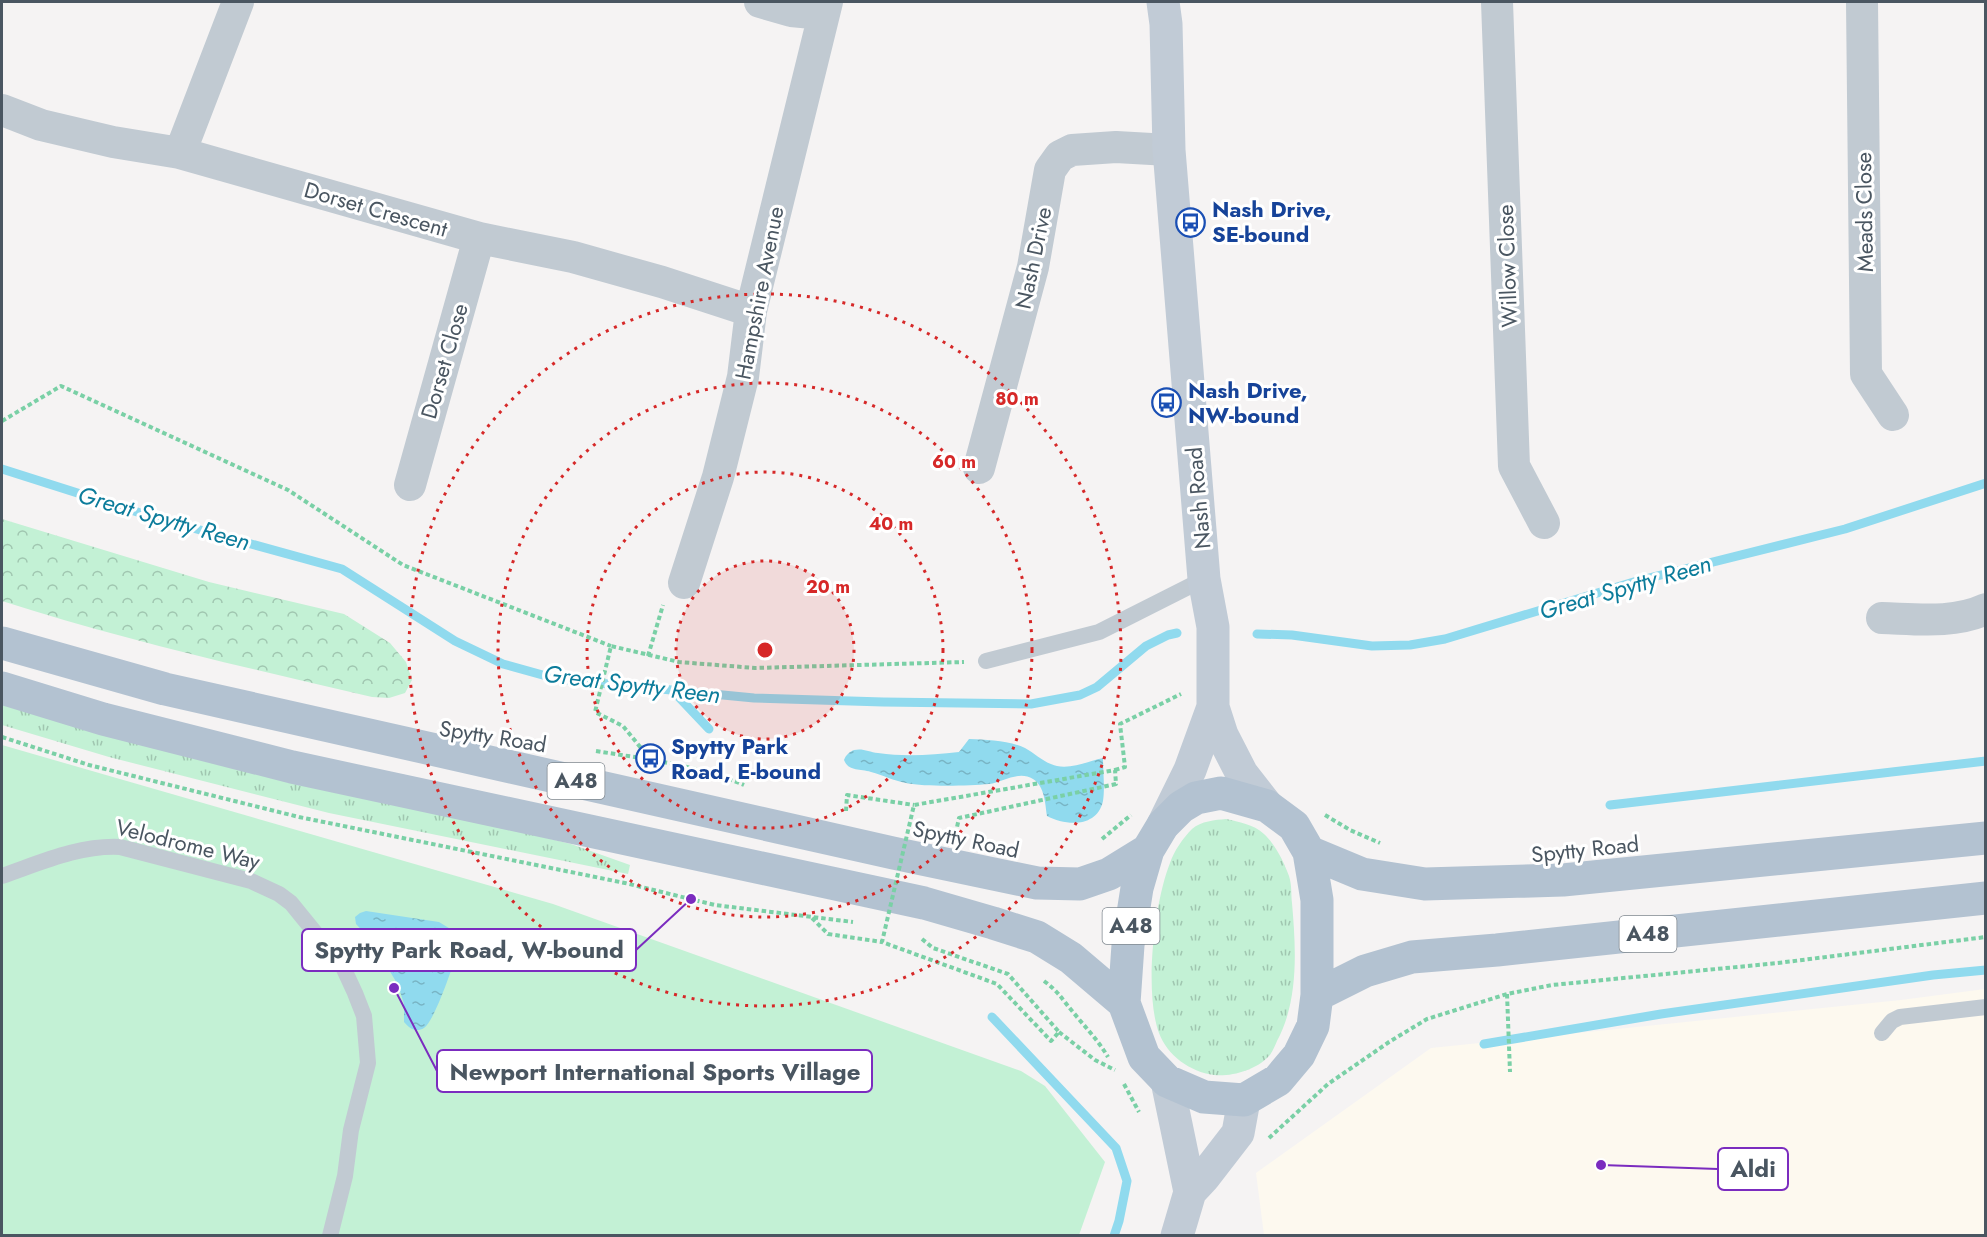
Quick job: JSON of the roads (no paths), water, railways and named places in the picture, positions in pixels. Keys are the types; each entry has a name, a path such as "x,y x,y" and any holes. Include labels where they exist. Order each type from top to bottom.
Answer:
{"main road":[{"name":"Spytty Road","path":"2,643 165,689 893,853 1037,883 1080,884 1109,874 1149,828"},
{"name":"A48","path":"2,688 103,719 292,767 658,844 934,906 1037,937 1071,958 1124,1004"},
{"name":"A48","path":"1221,793 1267,806 1294,826 1309,852 1317,900 1317,995 1313,1026 1299,1054 1278,1080 1244,1100 1204,1097 1167,1081 1144,1057 1124,1004 1128,945 1149,828 1196,798 1221,793"},
{"name":"Spytty Road","path":"1309,852 1362,874 1425,884 1563,880 1986,838"},
{"name":"A48","path":"1317,995 1365,971 1412,957 1986,898"}],"street":[{"path":"180,153 238,2"},
{"path":"760,2 791,11 825,8"},
{"name":"Nash Road","path":"1163,2 1166,24 1169,150 1204,579 1213,627 1214,692 1222,735 1242,774 1267,806"},
{"name":"Willow Close","path":"1497,2 1514,466 1544,523"},
{"name":"Meads Close","path":"1862,2 1866,374 1893,415"},
{"name":"Hampshire Avenue","path":"684,583 718,477 743,376 751,311 825,8"},
{"name":"Dorset Crescent","path":"2,110 41,125 113,142 180,153 479,238 573,257 662,282 751,311"},
{"name":"Nash Drive","path":"979,468 1033,267 1050,170 1060,156 1072,150 1116,147 1169,150"},
{"name":"Dorset Close","path":"410,485 479,238"},
{"path":"1882,618 1941,619 1963,616 1986,609"},
{"name":"Nash Road","path":"1149,828 1190,770 1214,692"},
{"path":"1167,1081 1190,1192"},
{"path":"1177,1236 1190,1192 1238,1133 1244,1100"}],"lane":[{"path":"986,662 1099,632 1204,579"},
{"name":"Velodrome Way","path":"2,876 82,849 102,846 120,847 251,881 279,894 291,903 343,967 364,1016 368,1063 351,1130 345,1176 330,1236"},
{"path":"1882,1033 1900,1017 1986,1007"}],"water":[{"path":"969,739 1012,743 1025,748 1048,763 1063,767 1103,758 1104,796 1100,810 1088,820 1063,822 1047,816 1040,786 1028,777 1017,776 980,785 914,784 852,768 844,760 854,750 908,755 959,752"},
{"path":"366,911 439,922 457,933 459,942 457,953 438,1005 424,1028 413,1029 404,1022 404,1004 398,985 372,941 356,924 355,917"}],"waterway":[{"name":"Great Spytty Reen","path":"2,469 153,517 342,569 455,641 503,664 557,679 754,698 1031,704 1080,695 1097,687 1146,646 1177,633"},
{"name":"Great Spytty Reen","path":"1257,634 1292,635 1372,646 1410,645 1445,639 1637,581 1845,529 1986,483"},
{"path":"673,691 709,729"},
{"path":"1610,805 1986,761"},
{"path":"1484,1044 1661,1014 1933,975 1986,970"},
{"path":"992,1017 1116,1148 1127,1181 1114,1236"}],"place":[{"name":"Nash Drive, SE-bound","path":"1191,222"},
{"name":"Nash Drive, NW-bound","path":"1167,403"},
{"name":"Spytty Park Road, E-bound","path":"650,759"},
{"name":"Spytty Park Road, W-bound","path":"691,899"},
{"name":"Newport International Sports Village","path":"394,988"},
{"name":"Aldi","path":"1601,1165"}]}
